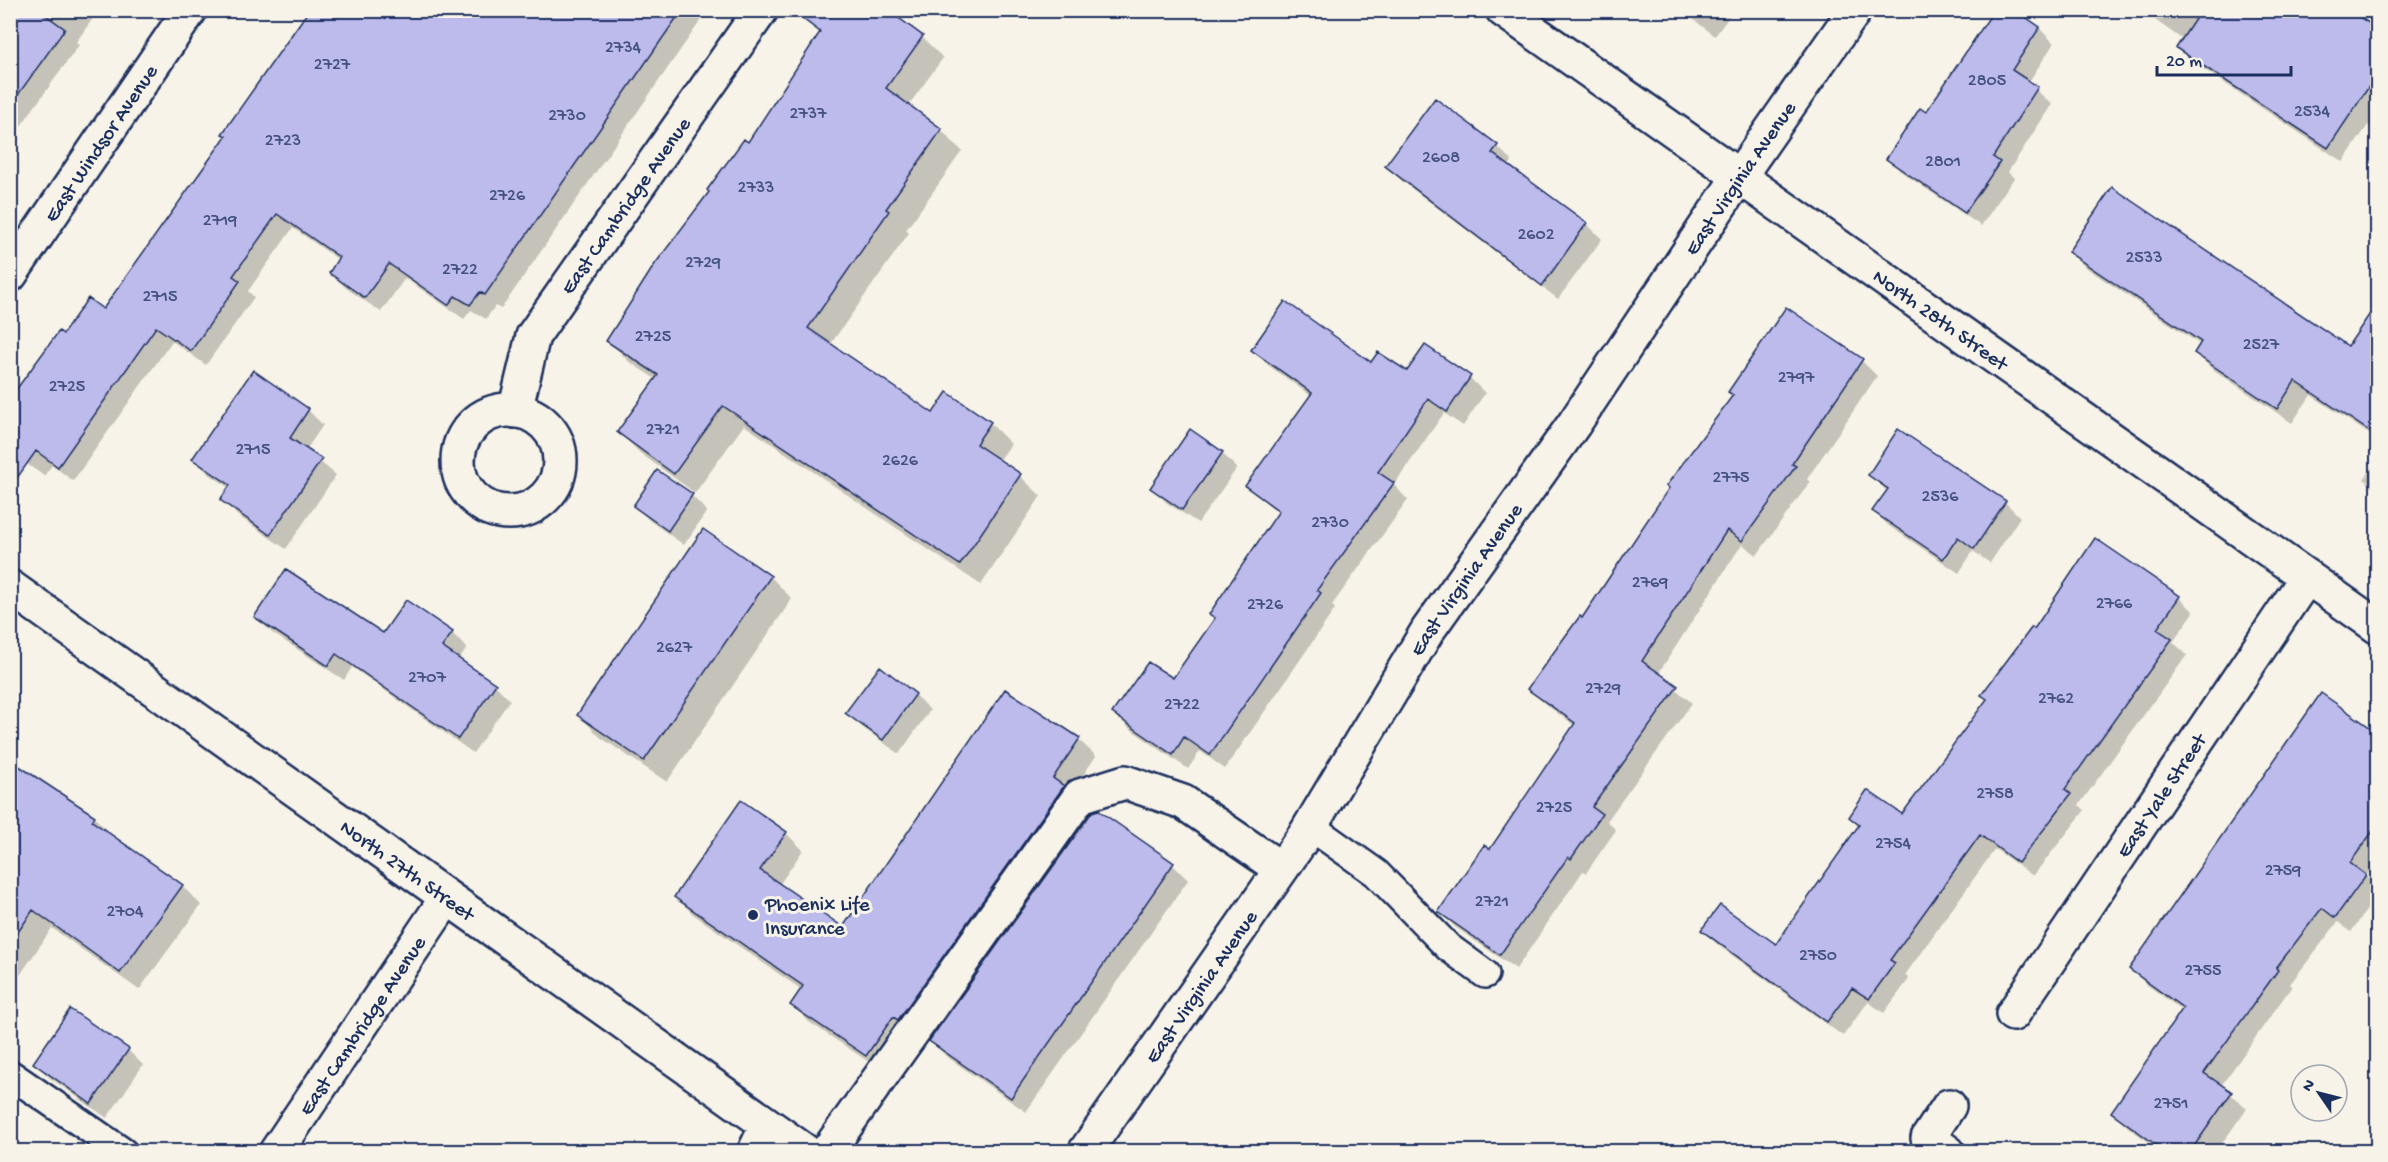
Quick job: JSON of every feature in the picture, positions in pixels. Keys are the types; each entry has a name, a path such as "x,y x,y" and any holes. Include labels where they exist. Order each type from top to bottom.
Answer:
{"street":[{"name":"East Windsor Avenue","path":"10,275 190,10"},
{"name":"East Cambridge Avenue","path":"515,411 533,336 761,10"},
{"name":"North 28th Street","path":"1503,10 1738,178 2378,627"},
{"name":"East Virginia Avenue","path":"1085,1152 1310,826 1428,630 1574,424 1738,178 1855,10"},
{"name":"East Yale Street","path":"2013,1014 2307,577"},
{"name":"North 27th Street","path":"10,588 446,899 758,1137 806,1152"},
{"path":"827,1152 1080,796 1125,782 1183,802 1281,869"},
{"name":"East Cambridge Avenue","path":"276,1152 446,899"},
{"path":"1948,1152 1928,1138 1949,1106"}],"lane":[{"path":"1310,826 1376,873 1448,947 1485,974"},
{"path":"10,1074 123,1152"}],"building":[{"path":"10,10 39,10 65,29 10,106"},
{"path":"309,10 682,10 485,295 480,292 470,305 455,296 448,305 389,264 365,298 329,273 339,257 277,214 233,276 240,281 191,351 156,327 58,467 36,451 10,488 10,398 59,331 63,334 88,298 103,309 226,136 222,134"},
{"path":"791,10 888,10 923,36 886,88 942,129 886,209 889,211 808,328 933,413 947,392 991,422 976,444 1021,474 960,565 723,406 674,474 617,432 658,375 606,341 655,264 709,192 707,190 744,139 748,142 820,32"},
{"path":"1994,10 2015,10 2040,27 2012,70 2038,87 1993,157 2000,162 1965,213 1886,159 1920,108 1926,112"},
{"path":"2201,10 2349,10 2378,29 2378,73 2328,148 2176,48"},
{"path":"1435,98 1498,145 1492,153 1587,223 1542,286 1385,166"},
{"path":"2112,187 2348,346 2378,302 2378,437 2295,381 2277,409 2194,353 2201,342 2068,252"},
{"path":"1285,301 1371,362 1378,352 1407,371 1425,345 1471,376 1447,412 1428,399 1378,472 1394,483 1317,590 1321,593 1210,755 1184,737 1173,755 1112,713 1148,662 1173,678 1215,618 1209,614 1279,511 1245,486 1312,393 1251,350"},
{"path":"1786,307 1863,359 1792,464 1796,466 1742,541 1727,530 1642,661 1678,686 1592,807 1602,814 1571,859 1568,857 1500,955 1438,912 1484,845 1490,849 1575,723 1527,689 1580,616 1582,618 1669,488 1666,486 1733,395 1728,392"},
{"path":"253,370 309,409 290,438 322,459 270,535 220,500 230,485 192,459"},
{"path":"1190,429 1223,452 1182,510 1150,488"},
{"path":"1898,429 2006,501 1974,549 1958,537 1943,559 1872,511 1888,489 1868,475"},
{"path":"657,470 693,494 668,531 633,506"},
{"path":"703,529 771,576 644,761 577,715"},
{"path":"2095,538 2180,596 2157,629 2172,639 2065,789 2071,794 2018,863 1980,835 1890,960 1895,963 1869,999 1852,988 1827,1022 1701,930 1720,905 1776,944 1859,825 1849,817 1867,790 1902,814 1987,699 1981,695 2032,627 2034,629"},
{"path":"286,569 383,633 406,600 453,632 442,647 496,684 458,739 336,654 328,666 254,617"},
{"path":"880,666 916,694 883,740 845,713"},
{"path":"1005,689 1080,738 1053,778 1064,786 898,1020 893,1017 866,1056 790,1005 803,986 674,897 741,800 787,832 760,870 843,927"},
{"path":"2321,693 2378,733 2378,824 2350,863 2366,875 2335,918 2322,908 2276,968 2278,970 2204,1073 2232,1092 2190,1152 2166,1152 2111,1112 2183,1008 2129,969"},
{"path":"10,760 95,816 92,821 183,885 120,973 33,910 10,944"},
{"path":"1098,810 1174,863 1011,1098 929,1041 1092,812"},
{"path":"70,1009 129,1049 91,1104 33,1063"}],"place":[{"name":"Phoenix Life Insurance","path":"753,915"}]}
